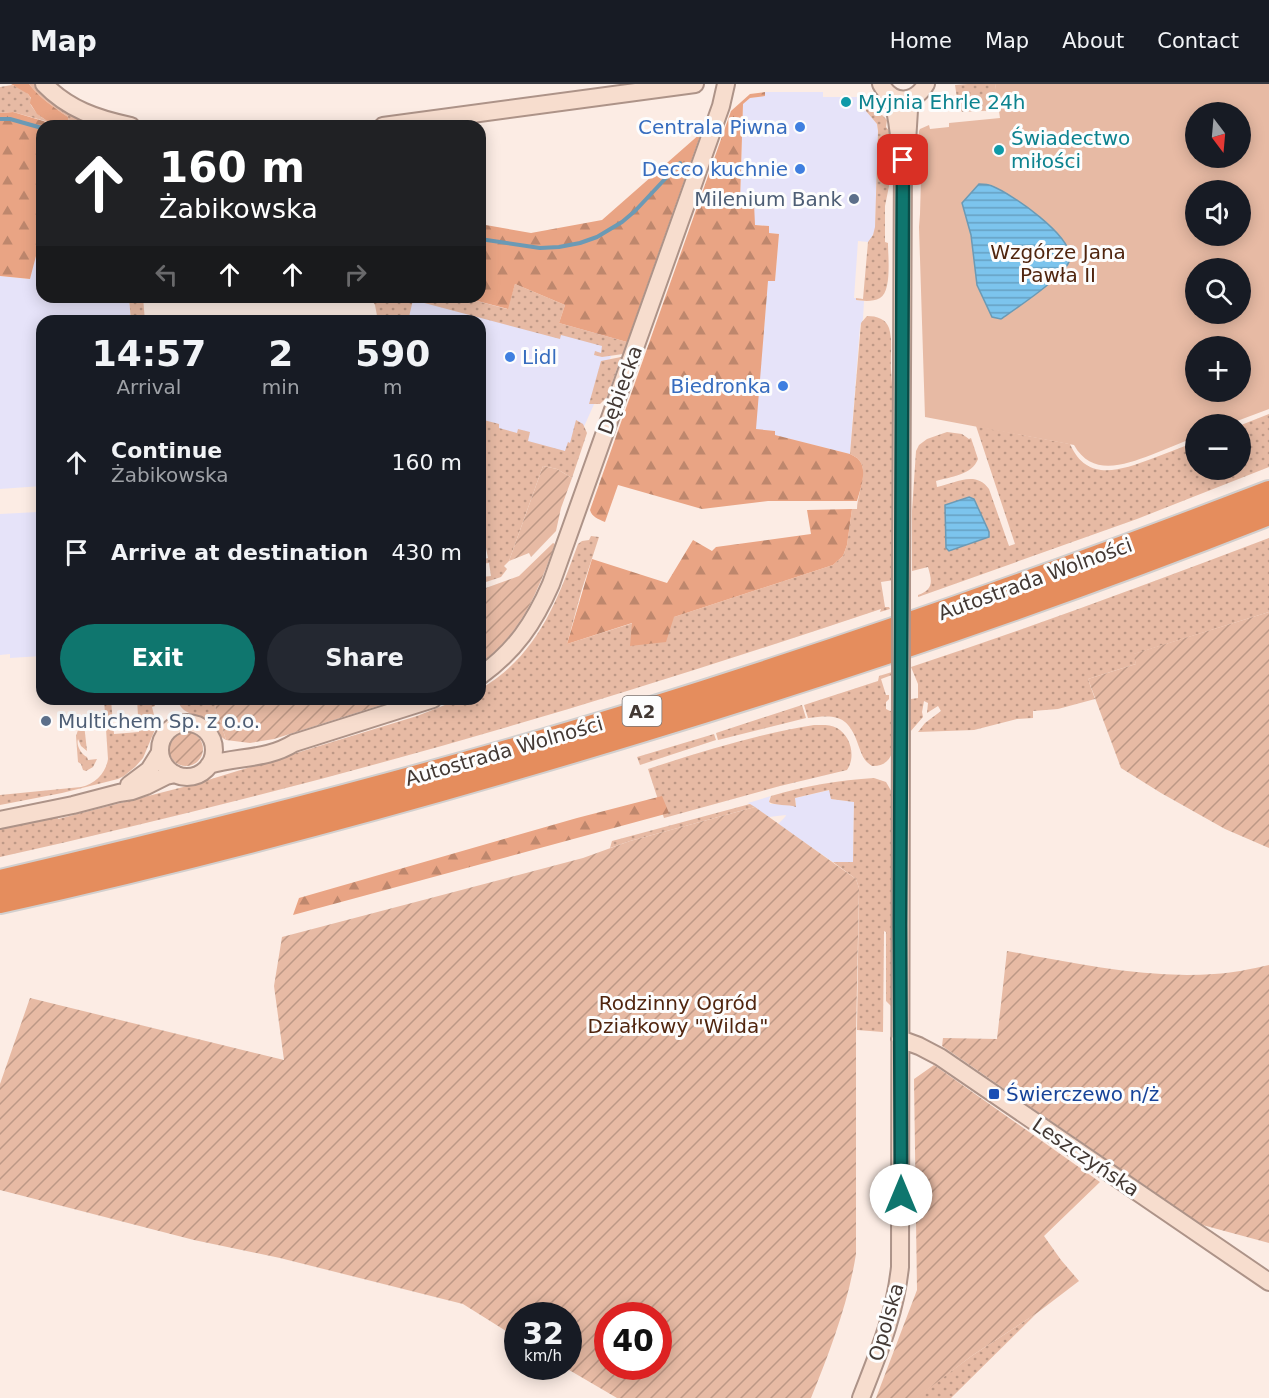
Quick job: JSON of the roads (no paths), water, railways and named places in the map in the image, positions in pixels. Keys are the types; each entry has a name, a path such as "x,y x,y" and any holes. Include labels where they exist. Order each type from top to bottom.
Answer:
{"highway":[{"name":"Autostrada Wolności","path":"0,881 147,847 311,805 637,712 956,608 1138,543 1269,492"},
{"name":"Autostrada Wolności","path":"0,902 237,845 456,787 590,747 760,695 961,628 1269,514"}],"street":[{"path":"44,84 61,100 80,111 106,120"},
{"path":"428,120 695,84"},
{"name":"Dębiecka","path":"486,672 499,662 519,641 537,613 551,584 722,106 726,84"},
{"path":"882,88 902,99 925,88"},
{"path":"882,88 896,109 899,146 903,160"},
{"path":"903,160 907,146 909,110 925,88"},
{"name":"Opolska","path":"861,1398 893,1311 898,1288 901,1237 903,160"},
{"path":"213,741 225,747 247,750 294,743 414,705"},
{"path":"119,793 145,774 155,763 159,754 160,742 171,727 184,722 201,726 213,741 214,753 209,765 194,776 186,777 175,774 165,766 159,754"},
{"path":"209,765 262,756 282,750 294,743"},
{"path":"0,819 139,789 165,776 175,774"},
{"name":"Leszczyńska","path":"900,1039 940,1057 1269,1282"}],"water":[{"path":"979,184 1001,190 1040,217 1062,239 1070,259 1067,266 1051,282 1001,319 992,317 977,285 971,235 962,203"},
{"path":"969,497 974,499 989,532 989,537 949,551 946,548 945,505"}],"waterway":[{"path":"0,119 10,119 36,126"},
{"path":"486,240 540,248 580,243 597,237 635,211 680,163"}],"place":[{"name":"Myjnia Ehrle 24h","path":"846,102"},
{"name":"Centrala Piwna","path":"800,127"},
{"name":"Świadectwo miłości","path":"999,150"},
{"name":"Decco kuchnie","path":"800,169"},
{"name":"Milenium Bank","path":"854,199"},
{"name":"Lidl","path":"510,357"},
{"name":"Biedronka","path":"783,386"},
{"name":"Multichem Sp. z o.o.","path":"46,721"},
{"name":"Świerczewo n/ż","path":"994,1094"}],"park label":[{"name":"Wzgórze Jana Pawła II","path":"1058,264"},
{"name":"Rodzinny Ogród Działkowy \"Wilda\"","path":"678,1014"}]}
